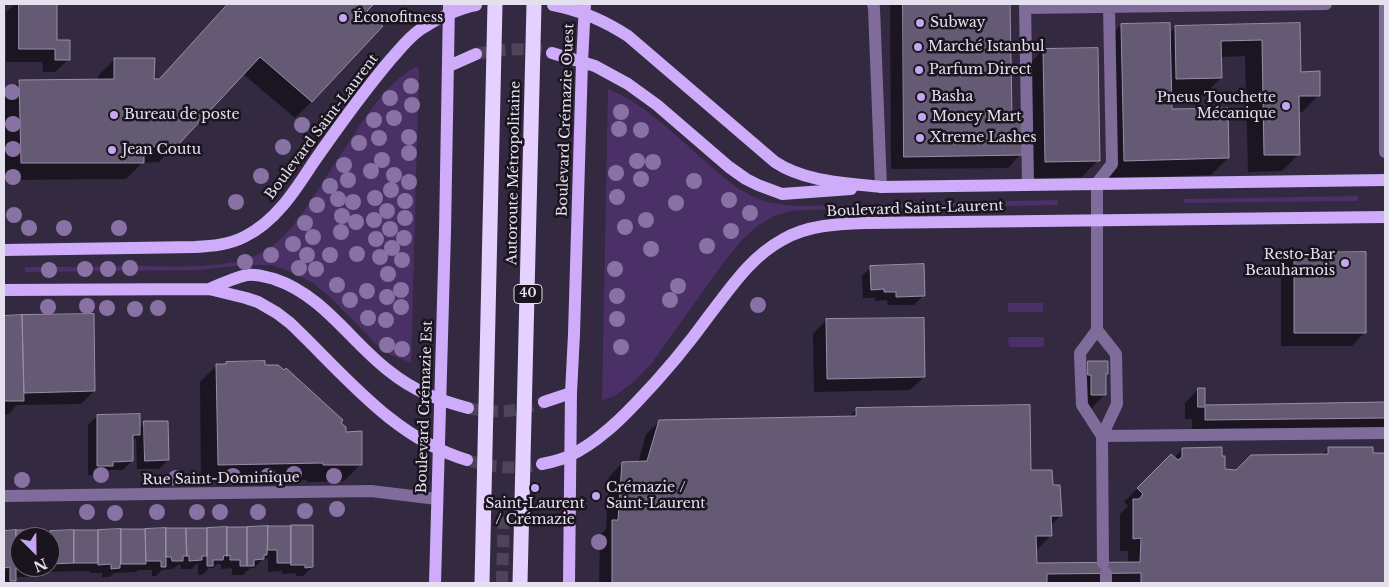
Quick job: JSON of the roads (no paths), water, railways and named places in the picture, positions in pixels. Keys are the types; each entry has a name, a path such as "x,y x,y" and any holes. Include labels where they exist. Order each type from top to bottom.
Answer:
{"highway":[{"name":"Autoroute Métropolitaine","path":"482,583 495,4"},
{"name":"Autoroute Métropolitaine","path":"520,583 534,4"}],"main road":[{"name":"Boulevard Saint-Laurent","path":"553,4 585,9 618,30 636,43 781,166 793,172 821,179 881,187 1385,180"},
{"name":"Boulevard Saint-Laurent","path":"4,250 195,248 224,244 244,237 264,224 285,203 353,106 404,45 421,29 449,9 476,5"},
{"path":"449,9 448,66 476,54"},
{"name":"Boulevard Crémazie Ouest","path":"571,393 585,9"},
{"path":"552,53 607,71 628,84 684,128 729,167 746,179 771,191 782,194 881,187"},
{"name":"Boulevard Crémazie Est","path":"435,583 448,66"},
{"name":"Boulevard Saint-Laurent","path":"542,464 571,456 616,423 681,353 754,260 782,240 798,232 815,227 836,224 1385,217"},
{"path":"209,289 247,275 269,278 294,287 316,301 388,370 414,388 440,400 468,408"},
{"path":"4,290 209,289 258,302 290,323 374,406 411,433 439,450 467,460"},
{"path":"544,402 571,393 569,583"}],"street":[{"path":"873,4 881,187"},
{"path":"1028,184 1025,6 1109,7 1326,4"},
{"path":"1333,4 1338,4"},
{"path":"1385,4 1385,152"},
{"path":"1102,436 1082,405 1080,353 1097,330 1097,183 1112,164 1109,7"},
{"path":"1097,330 1116,354 1118,404 1102,436 1105,573"},
{"path":"1102,436 1385,433"},
{"name":"Rue Saint-Dominique","path":"4,496 371,491 437,499"}],"tunnel":[{"path":"476,54 514,49 552,53"},
{"path":"468,408 506,411 544,402"},
{"path":"467,460 504,467 542,464"},
{"path":"502,583 504,511"}],"place":[{"name":"Éconofitness","path":"343,18"},
{"name":"Subway","path":"920,23"},
{"name":"Marché Istanbul","path":"918,47"},
{"name":"Parfum Direct","path":"919,70"},
{"name":"Basha","path":"921,97"},
{"name":"Pneus Touchette Mécanique","path":"1286,106"},
{"name":"Bureau de poste","path":"114,115"},
{"name":"Money Mart","path":"922,117"},
{"name":"Xtreme Lashes","path":"920,138"},
{"name":"Jean Coutu","path":"112,150"},
{"name":"Resto-Bar Beauharnois","path":"1345,263"},
{"name":"Saint-Laurent / Crémazie","path":"535,488"},
{"name":"Crémazie / Saint-Laurent","path":"596,496"}]}
